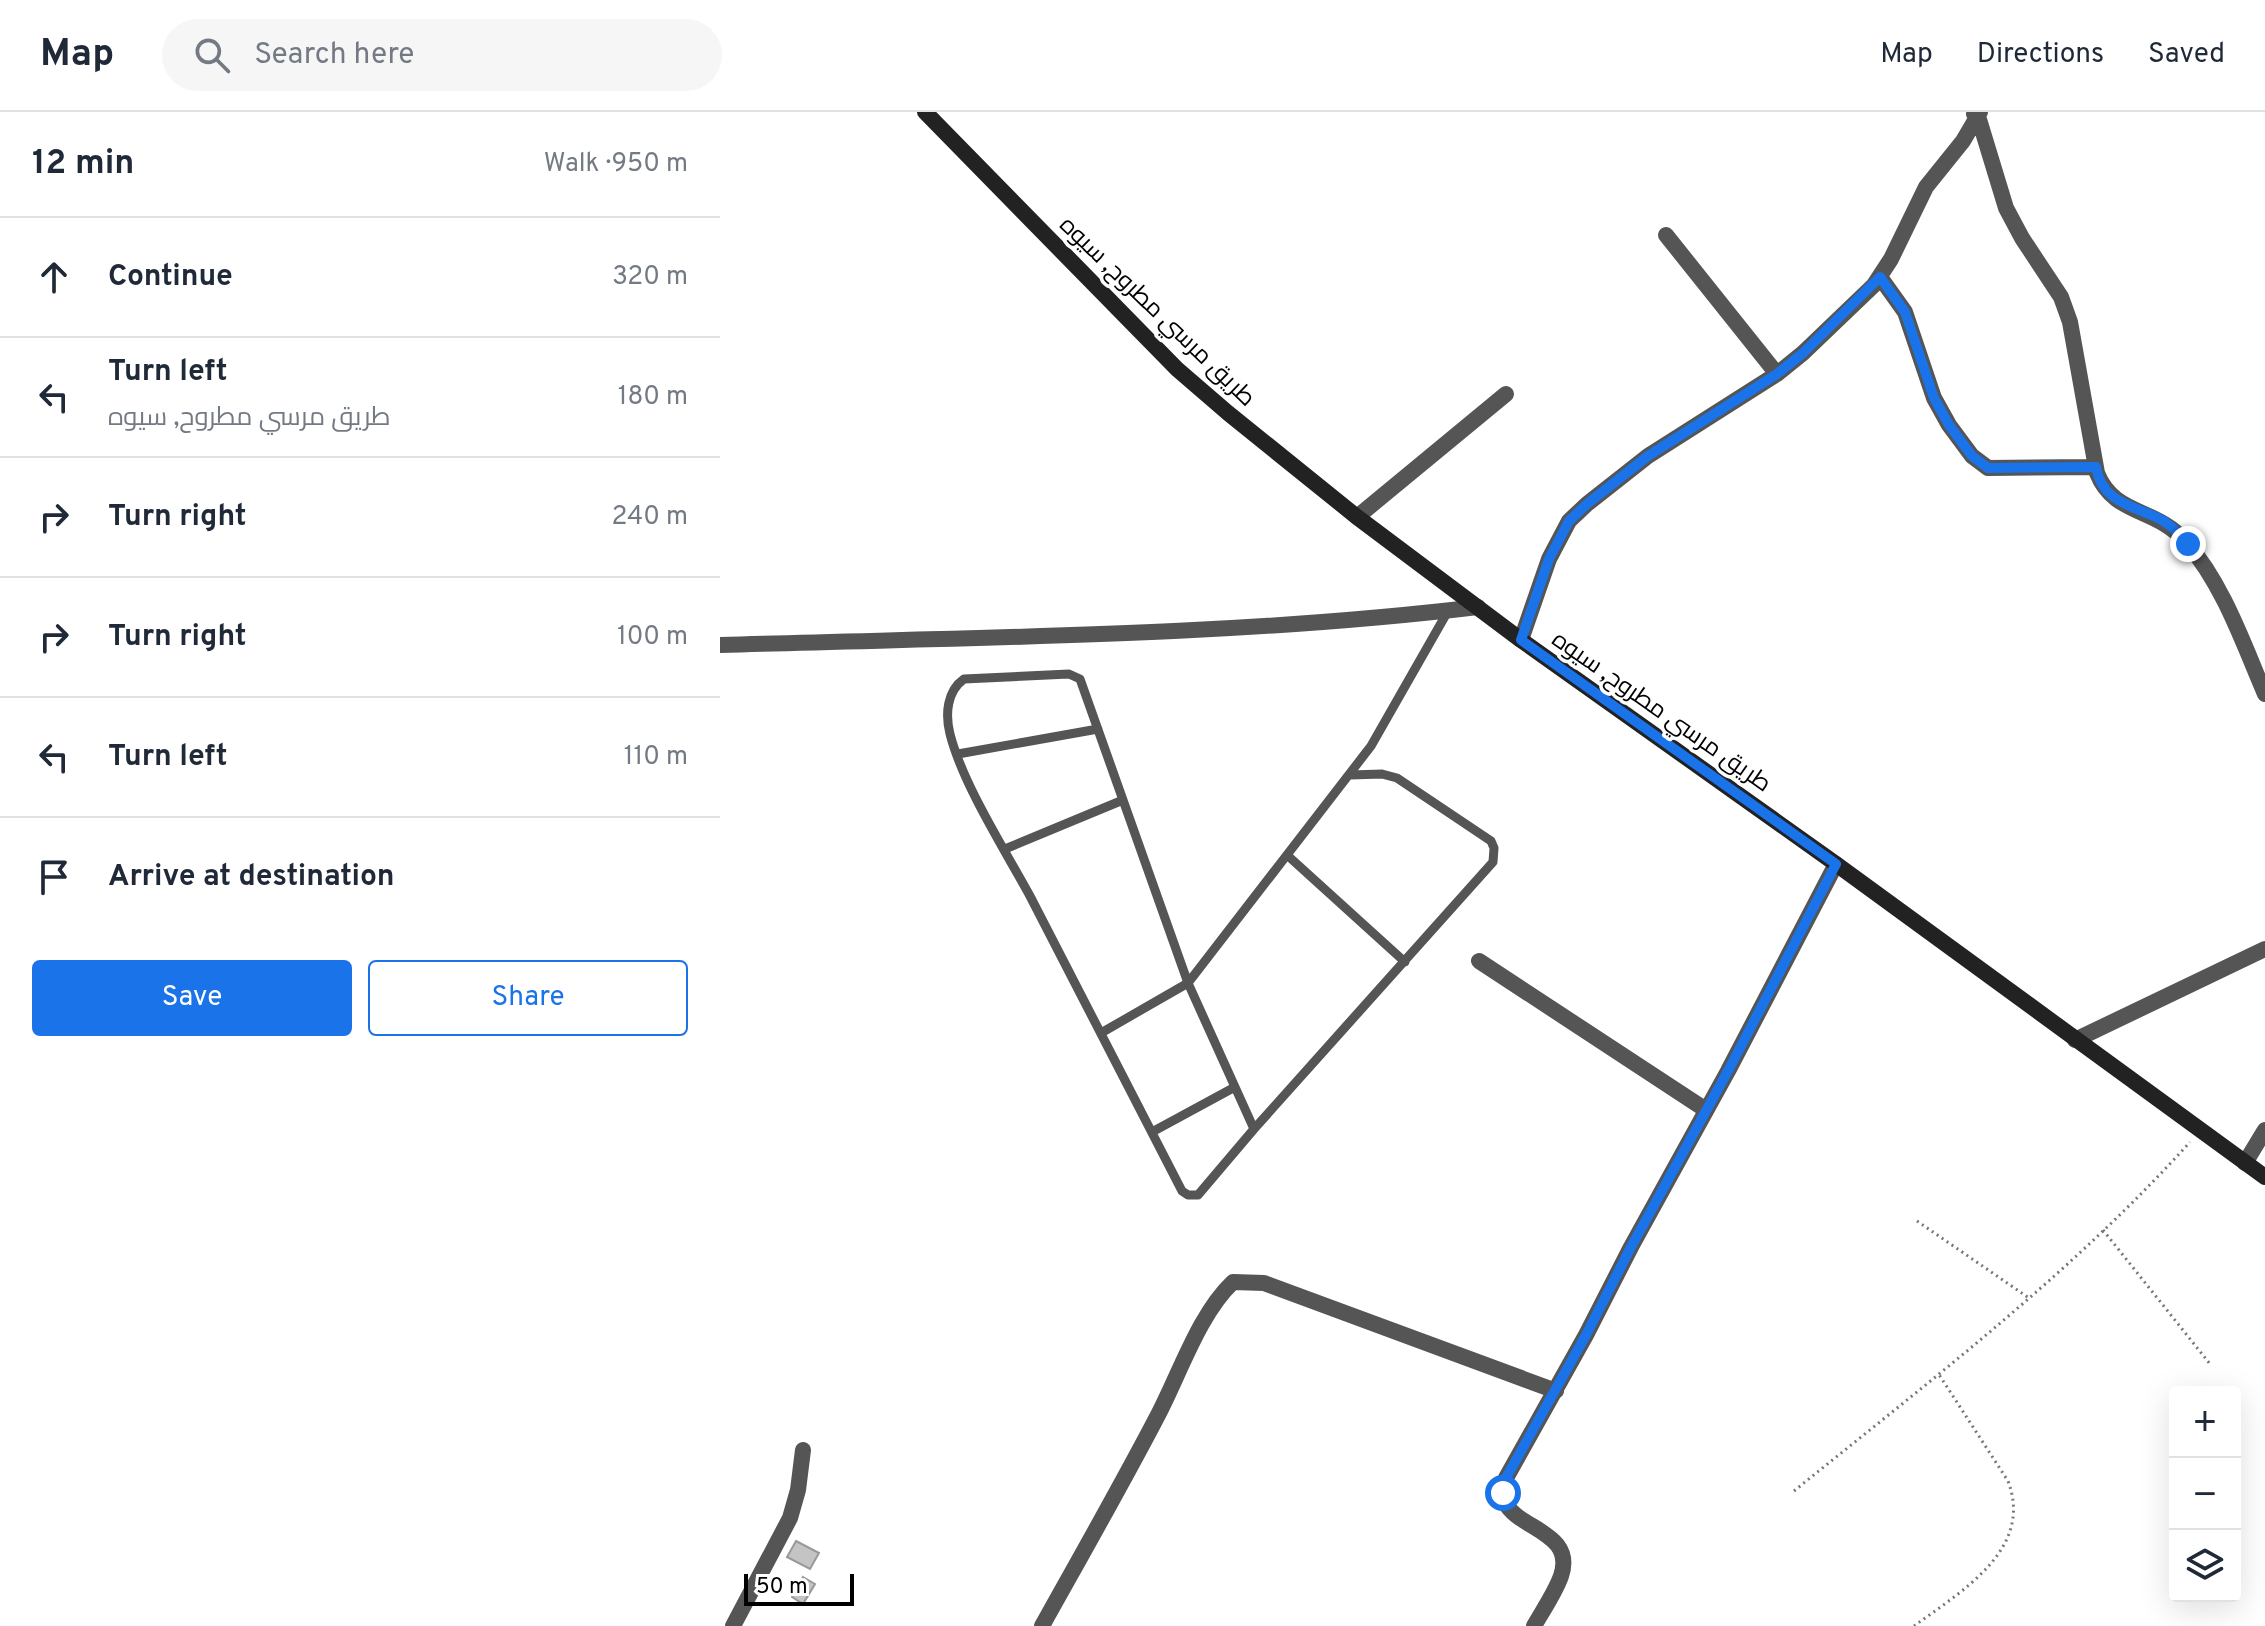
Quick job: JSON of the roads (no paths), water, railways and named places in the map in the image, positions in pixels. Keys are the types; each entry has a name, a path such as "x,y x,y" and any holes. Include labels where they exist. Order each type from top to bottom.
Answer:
{"street":[{"name":"طريق مرسي مطروح, سيوه","path":"925,112 1177,369 1357,517 1521,640 1836,864 2265,1177"},
{"path":"1521,640 1549,559 1569,521 1648,456 1777,374 1803,353 1880,277 1926,187 1963,141 1976,113"},
{"path":"1976,113 2006,208 2061,297 2070,322 2096,467 2107,494 2118,502 2161,519 2188,544 2220,595 2265,694"},
{"path":"1666,235 1777,374"},
{"path":"1880,277 1905,312 1934,398 1949,425 1980,464 1988,468 2096,467"},
{"path":"1357,517 1506,394"},
{"path":"720,645 1209,631 1338,623 1478,607"},
{"path":"1534,1626 1561,1577 1561,1558 1558,1548 1545,1533 1507,1506 1503,1493 1506,1478 1556,1391 1836,864"},
{"path":"2075,1040 2265,949"},
{"path":"1479,961 1706,1110"},
{"path":"2245,1163 2265,1130"},
{"path":"1042,1626 1139,1453 1205,1319 1223,1291 1233,1282 1264,1283 1556,1391"},
{"path":"733,1626 790,1518 798,1490 803,1450"}],"lane":[{"path":"1101,1033 1188,983 1371,746 1448,611"},
{"path":"1254,1129 1188,983 1080,679 1075,674 964,679 955,685 948,705 949,732 965,775 1182,1191 1192,1196 1198,1195 1493,862 1491,841 1397,778 1382,774 1350,775"},
{"path":"958,754 1098,729"},
{"path":"1005,849 1123,800"},
{"path":"1287,855 1405,962"},
{"path":"1152,1132 1235,1087"}]}
